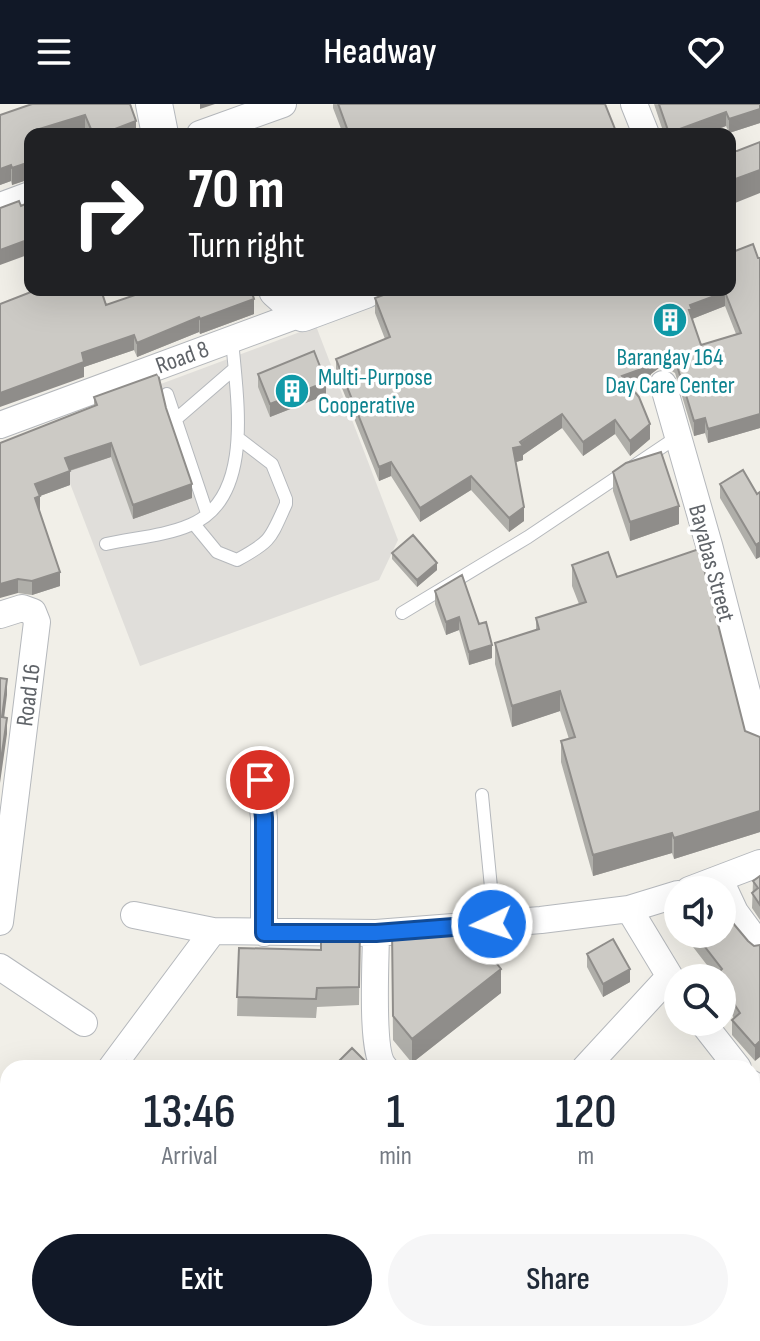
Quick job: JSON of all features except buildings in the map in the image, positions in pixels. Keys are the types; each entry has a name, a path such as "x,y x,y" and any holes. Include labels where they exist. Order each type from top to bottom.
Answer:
{"street":[{"path":"154,104 159,128"},
{"path":"217,128 283,104"},
{"path":"634,104 644,128"},
{"path":"0,206 24,197"},
{"name":"Road 8","path":"0,425 232,339 290,302 328,296"},
{"name":"Bayabas Street","path":"663,384 760,742"},
{"name":"Road 16","path":"0,615 22,608 33,612 37,622 0,922"},
{"path":"260,780 264,818 264,933"},
{"path":"729,876 760,863"},
{"path":"134,915 213,931 376,933 629,909 664,898"},
{"path":"629,909 664,969"},
{"path":"736,913 760,946"},
{"path":"117,1060 213,931"},
{"path":"376,933 376,1043 379,1060"},
{"path":"0,967 84,1023"},
{"path":"593,1060 664,993"},
{"path":"713,1036 732,1060"}],"lane":[{"path":"106,544 194,524 224,497 239,446 232,339"},
{"path":"175,420 234,369"},
{"path":"167,394 207,513"},
{"path":"402,613 528,537 677,437"},
{"path":"194,524 217,552 237,560 266,545 270,538 286,499 272,464 238,438"},
{"path":"482,795 492,924"}],"shaded area":[{"path":"316,326 398,540 379,580 140,666 48,426"}],"place":[{"name":"Barangay 164 Day Care Center","path":"670,320"},
{"name":"Multi-Purpose Cooperative","path":"292,391"}],"route":[{"path":"260,780 264,818 264,933 376,933 492,924"}]}
